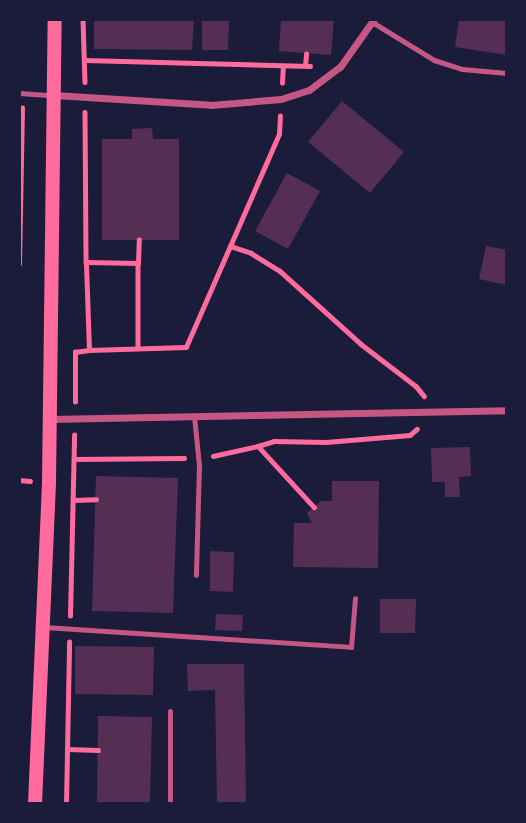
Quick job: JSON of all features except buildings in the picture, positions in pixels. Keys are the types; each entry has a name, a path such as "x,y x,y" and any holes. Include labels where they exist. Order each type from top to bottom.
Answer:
{"main road":[{"path":"35,804 50,419 55,19"}],"street":[{"path":"54,95 211,105 281,99 309,90 340,67 373,20"},
{"path":"50,419 507,410"}],"lane":[{"path":"373,20 434,60 462,69 507,73"},
{"path":"21,93 54,95"},
{"path":"194,416 200,465 196,575"},
{"path":"41,627 351,647 355,598"},
{"path":"170,711 170,804"}],"path":[{"path":"82,19 89,350"},
{"path":"305,66 306,54"},
{"path":"84,60 315,66"},
{"path":"75,406 75,352 186,346 279,134 283,66"},
{"path":"19,264 21,93"},
{"path":"138,348 139,240"},
{"path":"230,246 251,253 280,271 361,344 416,386 435,412 410,435 326,442 274,441 258,446"},
{"path":"86,261 138,263"},
{"path":"70,621 75,432"},
{"path":"73,500 96,499"},
{"path":"66,804 72,659 70,635"},
{"path":"67,749 98,750"}]}
